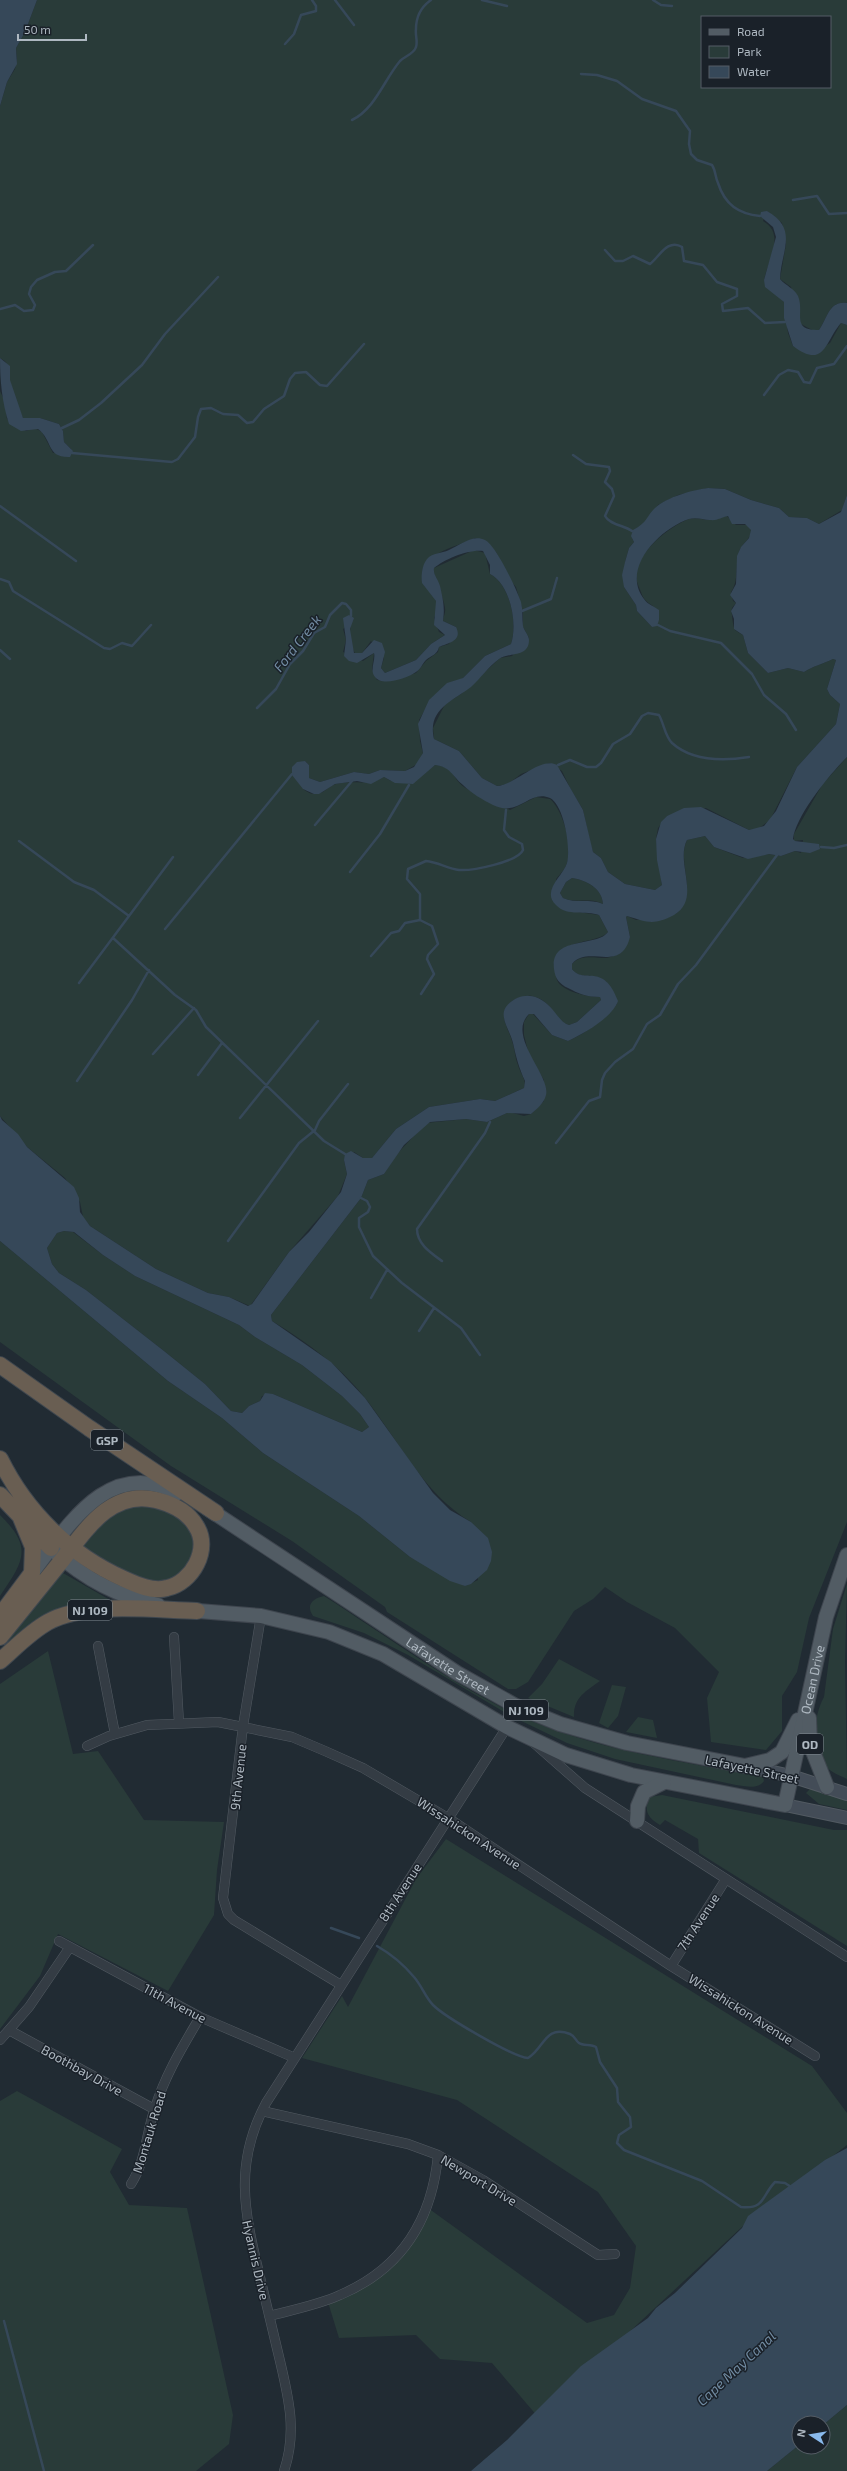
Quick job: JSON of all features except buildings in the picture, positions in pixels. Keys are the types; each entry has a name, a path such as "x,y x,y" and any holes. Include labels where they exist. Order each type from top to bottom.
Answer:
{"highway":[{"name":"GSP","path":"0,1365 106,1440 216,1513"},
{"path":"0,1459 22,1496 61,1548"},
{"path":"0,1495 21,1518 61,1548 121,1578 148,1588 161,1589 174,1586 191,1574 199,1559 201,1547 196,1526 182,1512 162,1502 140,1499 124,1502 104,1512 61,1548 0,1637"},
{"path":"21,1518 33,1547 32,1572"},
{"name":"NJ 109","path":"0,1616 32,1572"},
{"name":"NJ 109","path":"0,1661 39,1628 68,1614 98,1609 197,1611"}],"main road":[{"name":"NJ 109","path":"32,1572 61,1548 90,1502 104,1492 126,1484 143,1483 168,1488 216,1513"},
{"name":"Lafayette Street","path":"216,1513 317,1583 442,1664 516,1706 560,1724 604,1737 791,1776 847,1794"},
{"name":"Lafayette Street","path":"61,1548 85,1575 115,1591 156,1605 197,1611 261,1616 317,1628 369,1647 529,1739 599,1766 664,1782 847,1818"},
{"name":"Ocean Drive","path":"785,1805 826,1617 847,1555"},
{"path":"745,1766 770,1760 782,1752 808,1698"},
{"name":"OD","path":"808,1698 810,1744 827,1787"},
{"path":"637,1821 638,1806 644,1792 664,1782"}],"street":[{"name":"9th Avenue","path":"261,1616 243,1726 223,1898 228,1914 247,1928 341,1985"},
{"path":"174,1637 179,1723"},
{"path":"98,1646 115,1734"},
{"name":"Wissahickon Avenue","path":"87,1746 115,1734 147,1725 218,1722 292,1737 325,1751 363,1768 448,1818 671,1966 815,2056"},
{"name":"8th Avenue","path":"295,2058 507,1727"},
{"path":"529,1739 575,1781 847,1957"},
{"name":"7th Avenue","path":"671,1966 726,1879"},
{"name":"11th Avenue","path":"59,1941 200,2017 295,2058"},
{"path":"0,2040 50,1978 70,1946"},
{"name":"Montauk Road","path":"131,2184 142,2161 154,2110 172,2065 200,2017"},
{"name":"Boothbay Drive","path":"9,2030 154,2110"},
{"name":"Hyannis Drive","path":"284,2471 291,2441 290,2405 247,2223 243,2192 248,2150 262,2111 295,2058"},
{"name":"Newport Drive","path":"262,2111 408,2144 438,2155 483,2180 598,2255 615,2254"},
{"path":"269,2316 338,2296 366,2282 387,2266 409,2242 426,2211 436,2178 438,2155"}],"green space":[{"path":"37,0 847,0 847,303 836,304 832,307 819,330 812,330 801,324 791,287 780,279 786,244 782,223 767,211 763,221 770,226 774,240 772,256 764,280 784,302 788,333 793,346 811,354 830,343 841,323 847,325 847,495 842,510 819,524 807,518 789,517 779,508 751,500 725,489 708,488 678,495 658,505 644,525 635,529 632,538 634,542 629,548 625,562 624,587 636,605 637,611 652,627 659,620 659,615 655,608 643,597 636,579 638,566 648,549 673,527 692,518 709,520 727,516 736,525 749,525 751,533 739,552 735,583 731,592 733,601 736,603 732,607 734,628 743,635 748,653 768,673 788,668 804,672 833,659 836,660 827,689 830,695 840,704 836,724 797,767 770,820 758,829 749,830 706,808 667,816 658,828 656,839 662,885 655,890 625,884 608,872 601,858 593,852 583,810 562,771 550,763 521,774 508,784 497,786 482,778 459,751 434,739 433,728 445,704 461,694 500,658 512,656 529,638 523,627 523,612 516,587 510,580 496,552 475,538 443,551 429,560 422,574 436,601 437,610 434,618 439,632 445,635 431,644 416,660 385,673 381,668 384,658 371,641 362,653 356,654 352,648 350,640 351,624 343,629 346,640 343,652 363,661 374,653 372,669 377,680 388,681 416,673 426,661 438,652 439,647 449,644 456,627 443,621 445,608 435,577 434,568 474,550 485,553 490,574 503,586 511,605 513,615 513,635 511,644 485,656 463,678 426,708 419,720 420,741 423,753 419,763 405,771 380,770 369,774 354,772 320,782 309,778 309,765 305,761 303,789 311,794 317,794 336,784 371,782 384,777 391,781 428,770 435,765 450,770 460,783 469,790 510,810 536,797 550,799 559,811 568,838 569,856 567,863 564,870 556,879 564,910 599,915 608,932 598,938 570,946 557,955 556,977 564,988 583,995 600,997 601,1000 577,1022 569,1025 560,1020 549,1006 539,998 523,996 514,1000 508,1005 505,1010 504,1020 513,1044 519,1068 524,1079 524,1088 495,1101 480,1099 429,1107 396,1129 372,1158 363,1158 354,1152 344,1160 347,1174 338,1196 289,1252 250,1306 229,1297 208,1293 156,1269 90,1226 83,1217 80,1202 65,1178 27,1147 0,1116 0,391 5,402 7,419 26,431 35,428 42,432 53,453 71,449 64,442 63,431 59,424 40,418 23,418 10,382 8,366 4,360 0,358 0,106 7,82 15,69 17,59 16,48 25,32"},
{"path":"847,757 847,1522 809,1618 797,1672 782,1696 782,1731 766,1750 711,1742 707,1698 719,1672 675,1628 627,1602 605,1587 593,1599 574,1611 528,1682 516,1689 508,1689 387,1612 385,1607 292,1541 171,1466 0,1342 0,1241 168,1381 222,1418 263,1453 359,1516 410,1557 465,1586 478,1580 471,1522 454,1510 425,1481 378,1415 345,1375 298,1337 272,1321 271,1315 361,1198 368,1180 384,1174 396,1155 426,1123 466,1119 487,1122 509,1112 524,1116 531,1114 544,1101 544,1080 529,1055 524,1035 524,1022 529,1014 533,1014 552,1035 568,1041 595,1025 617,1004 607,982 594,976 577,974 572,969 572,964 583,958 608,958 621,953 630,937 627,916 636,920 677,913 683,905 686,896 687,886 684,849 687,840 705,836 714,847 743,858 769,854 781,856 795,851 801,853 803,840 794,841 794,834 822,785"},
{"path":"572,878 588,883 596,889 600,893 603,904 593,901 568,900 563,898 560,893 566,882"},
{"path":"64,1231 73,1232 103,1255 135,1276 239,1325 255,1337 302,1365 342,1396 360,1414 369,1427 362,1432 273,1394 262,1396 260,1401 249,1406 242,1413 231,1411 205,1384 164,1351 86,1290 59,1273 52,1264 47,1248 57,1233"},
{"path":"159,1505 184,1520 196,1542 193,1560 173,1581 154,1584 130,1576 80,1546 98,1524 127,1506"},
{"path":"0,1515 18,1537 21,1546 21,1555 19,1564 14,1574 0,1596"},
{"path":"63,1573 110,1600 73,1605 38,1621 0,1651 56,1577"},
{"path":"847,1584 845,1662 847,1779 833,1772 821,1759 815,1732 820,1705 824,1697 833,1629"},
{"path":"324,1596 469,1690 520,1716 549,1728 609,1746 640,1754 763,1777 764,1781 758,1786 747,1787 736,1785 615,1759 567,1743 511,1716 408,1655 364,1633 313,1616 310,1605 317,1598"},
{"path":"48,1651 73,1754 98,1751 144,1820 224,1822 217,1870 214,1915 168,1991 58,1934 40,1976 0,2029 0,1684"},
{"path":"559,1659 600,1681 585,1692 578,1700 574,1710 574,1717 528,1698 542,1684"},
{"path":"612,1685 626,1687 618,1716 608,1728 599,1723"},
{"path":"638,1717 653,1720 657,1738 626,1732"},
{"path":"810,1789 847,1800 847,1810 819,1804 806,1793"},
{"path":"662,1795 834,1830 847,1830 847,1946 699,1853 698,1839 665,1820 660,1825 652,1819 647,1810 649,1797"},
{"path":"446,1839 812,2066 847,2113 847,2145 743,2226 538,2417 492,2363 440,2359 416,2335 339,2338 327,2299 380,2275 428,2208 587,2323 614,2315 630,2288 636,2246 598,2192 457,2100 302,2058 342,1996 348,2007 416,1879"},
{"path":"17,2091 122,2149 110,2172 129,2205 187,2208 233,2415 229,2444 196,2471 0,2471 0,2101"},
{"path":"847,2405 847,2471 767,2471 791,2452 791,2455 831,2455 831,2418"}],"water":[{"path":"0,0 37,0 25,32 16,48 17,64 7,82 0,106"},
{"path":"767,211 777,218 783,225 786,241 780,279 798,296 800,302 801,324 810,329 819,330 832,307 836,304 847,303 847,325 841,323 827,345 818,354 812,355 804,353 793,346 784,318 784,302 765,287 764,280 776,237 773,227 760,216 761,212"},
{"path":"0,358 10,366 10,380 23,418 40,418 59,424 63,431 64,442 73,451 70,457 62,457 57,455 51,448 43,433 38,429 21,431 9,424 2,391"},
{"path":"702,489 725,489 751,500 779,508 789,517 807,518 819,524 841,512 847,495 847,757 823,784 807,807 795,829 793,839 795,841 819,844 820,849 810,853 795,851 781,856 769,854 748,859 714,847 705,836 687,840 684,849 684,859 687,890 686,900 682,908 674,915 655,922 627,916 630,937 626,948 619,954 612,957 587,957 579,959 572,964 572,969 577,973 594,976 606,981 618,1001 610,1013 589,1030 568,1041 552,1035 534,1014 529,1014 523,1023 523,1033 526,1044 546,1087 546,1095 540,1106 531,1114 507,1113 487,1122 466,1119 430,1122 404,1145 384,1174 368,1180 361,1198 271,1315 272,1321 331,1362 365,1398 433,1493 450,1510 471,1522 488,1538 492,1552 491,1561 487,1570 471,1584 465,1586 450,1581 410,1557 359,1516 263,1453 222,1418 168,1381 0,1241 0,1116 2,1120 18,1134 27,1147 74,1187 79,1198 80,1212 90,1226 156,1269 208,1293 229,1297 248,1306 252,1304 289,1252 309,1232 341,1192 347,1174 344,1160 345,1154 351,1151 363,1158 372,1158 396,1129 429,1107 480,1099 495,1101 524,1088 525,1081 504,1019 505,1008 509,1003 522,996 535,997 548,1005 565,1023 569,1025 577,1022 601,1000 600,997 583,995 576,992 562,985 556,978 554,969 555,958 559,951 575,944 602,937 608,932 599,915 566,911 560,909 552,900 552,889 565,868 568,856 567,838 563,818 555,802 550,798 543,796 536,797 517,806 502,808 477,796 459,782 451,772 445,768 435,765 413,784 395,783 384,777 371,784 357,781 335,784 319,794 314,794 303,789 292,775 292,767 297,762 305,761 309,765 309,778 320,782 354,772 369,774 380,770 405,771 414,767 423,753 418,724 429,700 447,683 463,678 485,656 511,644 513,635 513,615 511,605 503,586 490,574 490,565 483,551 457,555 434,568 434,573 440,586 443,600 443,621 456,627 458,635 454,641 439,647 436,653 426,660 416,672 401,679 389,681 378,680 373,674 374,653 357,663 349,661 344,656 346,640 343,618 349,615 354,618 350,629 354,653 362,653 374,640 382,643 385,652 381,668 385,673 416,660 431,644 445,635 434,625 436,601 422,583 422,571 425,561 434,554 446,551 476,538 485,540 490,544 506,568 521,602 523,626 529,638 528,646 526,650 522,652 499,659 491,665 471,687 443,707 434,720 434,739 459,751 482,778 497,786 504,785 543,764 550,763 557,765 583,810 593,852 601,858 608,872 625,884 655,890 662,885 657,860 656,839 661,822 667,816 684,808 701,807 749,830 764,826 776,811 797,767 836,724 840,704 830,695 827,689 836,660 833,659 804,672 788,668 768,673 748,653 743,635 734,629 734,619 731,611 736,603 730,595 736,584 737,556 741,547 749,538 751,530 745,524 732,524 728,516 713,520 697,518 689,519 667,531 656,540 640,562 637,575 638,587 644,599 659,610 659,620 657,626 652,627 637,611 636,605 624,587 622,575 629,548 634,542 631,536 633,530 644,522 652,511 660,504 687,492","holes":["572,878 588,883 596,889 600,893 603,904 593,901 573,901 563,898 560,893 566,882","64,1231 74,1232 103,1255 135,1276 239,1325 255,1337 302,1365 342,1396 360,1414 369,1427 362,1432 273,1394 265,1393 260,1401 249,1406 242,1413 231,1411 205,1384 164,1351 86,1290 59,1273 52,1264 47,1248 57,1233"]},
{"name":"Cape May Canal","path":"847,2148 847,2405 831,2418 831,2415 791,2415 791,2452 767,2471 471,2471 507,2440 581,2366 648,2318 656,2308 675,2293 742,2228 748,2216 825,2160"}],"waterway":[{"path":"285,44 294,34 301,15 316,11 316,6 312,0"},
{"path":"335,0 354,25"},
{"path":"352,120 367,109 379,94 400,61 415,49 417,45 416,25 418,16 424,6 431,0"},
{"path":"482,0 507,6"},
{"path":"653,0 661,5 672,6"},
{"path":"581,74 597,75 617,81 642,99 676,111 690,131 689,144 691,154 697,160 712,165 721,191 729,203 746,213 760,216"},
{"path":"793,200 817,196 829,214 847,213"},
{"path":"0,309 15,305 24,311 33,310 35,305 29,294 31,287 37,280 55,272 66,271 93,245"},
{"path":"605,250 615,261 623,261 633,256 650,264 668,247 677,245 682,247 684,261 703,265 717,282 737,289 737,296 722,304 723,311 748,308 765,323 785,322"},
{"path":"62,428 79,420 101,403 142,365 165,334 218,277"},
{"path":"72,453 172,462 178,459 195,437 198,417 201,409 211,408 223,414 238,415 247,423 253,422 264,409 284,396 290,379 295,373 306,372 320,385 327,386 364,344"},
{"path":"764,395 779,375 788,370 798,372 804,382 810,383 817,368 834,364 847,346"},
{"path":"573,455 586,464 609,467 610,471 605,482 612,489 614,496 605,516 610,521 632,531"},
{"path":"0,506 76,561"},
{"path":"522,611 551,599 557,578"},
{"path":"0,579 9,582 13,591 104,648 110,649 122,643 132,646 151,625"},
{"name":"Ford Creek","path":"257,708 276,689 290,664 303,651 314,633 325,627 330,615 342,603 346,604 351,610 351,616"},
{"path":"658,625 670,631 721,643 752,674 764,695 786,714 796,730"},
{"path":"0,650 10,659"},
{"path":"558,765 570,760 587,767 596,767 601,763 613,744 630,734 642,716 648,713 659,715 666,733 672,743 689,753 719,759 749,757"},
{"path":"165,929 292,774"},
{"path":"315,825 352,781"},
{"path":"350,872 380,834 409,785"},
{"path":"420,920 420,894 407,879 408,869 426,861 459,870 465,870 494,865 513,858 523,850 522,844 509,837 504,830 506,810"},
{"path":"19,841 74,882 94,890 129,916"},
{"path":"821,847 834,848 847,845"},
{"path":"556,1143 589,1101 600,1097 602,1080 605,1073 615,1062 633,1049 647,1024 660,1015 678,984 696,965 777,855"},
{"path":"79,983 173,857"},
{"path":"371,956 391,933 399,931 405,923 420,920 432,926 438,944 428,955 427,959 434,974 421,994"},
{"path":"113,938 175,995 196,1010 206,1027 324,1141 345,1154"},
{"path":"77,1081 132,1000 149,970"},
{"path":"153,1054 194,1008"},
{"path":"240,1118 318,1021"},
{"path":"198,1075 222,1043"},
{"path":"228,1241 299,1143 315,1130 319,1121 348,1084"},
{"path":"442,1261 425,1248 419,1239 417,1229 485,1133 490,1122"},
{"path":"361,1198 367,1201 370,1207 368,1212 359,1218 359,1227 373,1256 402,1283 461,1328 480,1355"},
{"path":"371,1298 387,1270"},
{"path":"419,1331 434,1308"},
{"path":"331,1928 359,1938"},
{"path":"377,1946 406,1968 417,1980 430,2002 440,2011 479,2036 509,2051 528,2058 550,2035 555,2032 570,2034 581,2044 596,2047 600,2062 617,2088 618,2102 630,2117 631,2127 619,2135 617,2143 624,2150 702,2181 741,2207 749,2207 759,2204 775,2182 785,2183 791,2187"},
{"path":"4,2321 44,2471"}]}
